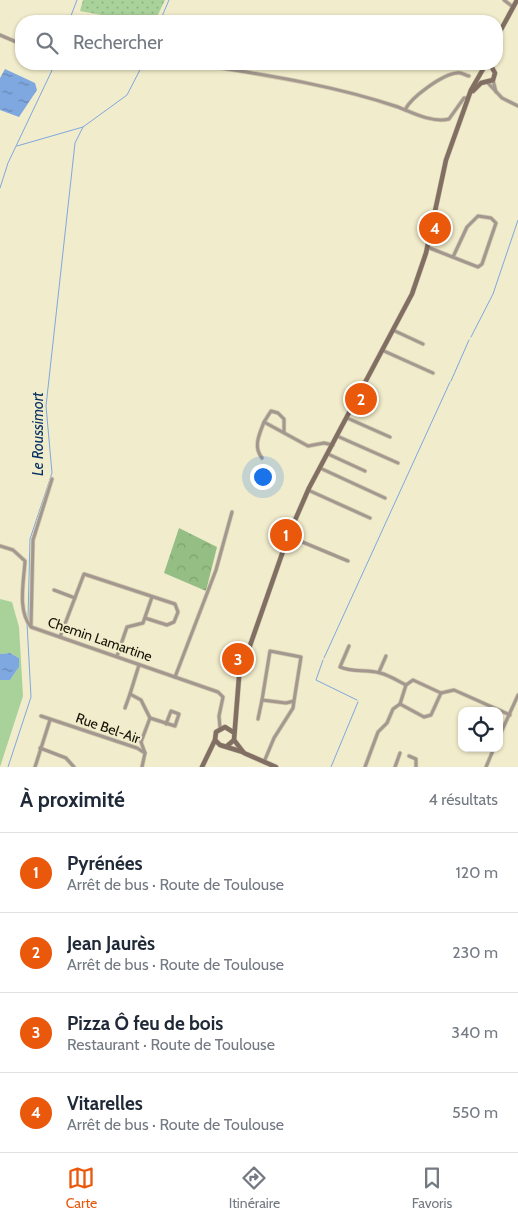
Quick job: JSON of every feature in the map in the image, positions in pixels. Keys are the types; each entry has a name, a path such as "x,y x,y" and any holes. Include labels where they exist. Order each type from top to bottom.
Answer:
{"main road":[{"path":"503,26 517,0"},
{"path":"244,753 234,740 233,732 239,677 288,536 308,490 384,351 412,294 427,247 446,160 468,98 483,70"},
{"path":"468,98 476,88 494,80 495,74 493,70"},
{"path":"480,78 486,82"},
{"path":"202,767 215,740 216,732 220,728 228,727 235,718"},
{"path":"228,727 233,732"},
{"path":"215,740 220,745 227,746 275,767"},
{"path":"227,746 234,740"},
{"path":"209,754 220,745"}],"street":[{"path":"504,0 513,7"},
{"path":"0,35 15,41"},
{"path":"234,70 297,80 443,120 454,115 464,98 468,98"},
{"path":"405,110 417,95 450,75 459,72 469,76"},
{"path":"494,80 498,95"},
{"path":"486,82 498,95 518,106"},
{"path":"427,247 478,267 482,264 496,223 491,218 478,216 472,220 453,257"},
{"path":"394,331 423,344"},
{"path":"384,351 433,373"},
{"path":"262,458 258,452 257,440 264,422 271,411 278,413 284,419 284,432"},
{"path":"347,418 390,437"},
{"path":"264,422 308,446 324,442 333,445"},
{"path":"337,436 398,463"},
{"path":"328,454 365,471"},
{"path":"320,468 385,498"},
{"path":"31,627 33,540 52,479"},
{"path":"308,490 370,518"},
{"path":"175,678 216,570 232,512"},
{"path":"288,536 348,561"},
{"name":"Chemin Lamartine","path":"0,546 20,555 25,561 23,608 26,620 31,627 218,692 223,697 218,716 220,728"},
{"path":"60,636 84,574 175,604 178,612 174,622 167,625 145,618"},
{"path":"54,590 75,598"},
{"path":"117,656 127,627 143,623 152,597"},
{"path":"349,646 340,667 353,672 364,670 379,672 406,685"},
{"path":"258,719 270,651 301,657 294,701 290,712 274,738 264,762"},
{"path":"379,672 386,656"},
{"path":"125,708 139,665"},
{"path":"365,767 378,732 387,723 393,709 400,704 406,685 413,680 441,693 454,690 510,714"},
{"path":"400,704 424,716 431,715 441,693"},
{"path":"130,694 141,700 150,718 166,724 175,726 179,714 171,711 166,724"},
{"path":"503,729 518,695"},
{"path":"262,700 286,704 294,701"},
{"path":"286,704 290,712"},
{"name":"Rue Bel-Air","path":"40,716 137,748 145,753 142,767"},
{"path":"145,753 141,742 150,718"},
{"path":"34,767 50,720"},
{"path":"40,748 66,758 74,767"},
{"path":"486,767 492,752"},
{"path":"395,767 400,753"},
{"path":"409,756 416,759 416,767"}],"green space":[{"path":"83,0 165,0 158,15 102,15 80,11"},
{"path":"179,528 217,547 206,591 164,573"},
{"path":"0,599 12,602 19,627 23,696 0,767 0,680 10,680 19,667 19,658 10,653 0,654"}],"water":[{"path":"5,69 35,83 37,90 19,117 0,110 0,78"},
{"path":"10,653 19,658 19,667 10,680 0,680 0,654"}],"waterway":[{"path":"71,15 77,0"},
{"path":"163,15 169,0"},
{"path":"0,188 8,163 52,70"},
{"path":"17,146 83,127 127,95 140,70"},
{"name":"Le Roussimort","path":"28,619 30,539 52,473 46,406 75,143 83,127"},
{"path":"471,337 493,294 518,220"},
{"path":"451,381 469,340"},
{"path":"324,658 450,382"},
{"name":"Le Roussimort","path":"8,767 31,697 27,623"},
{"path":"323,660 316,680 357,700"},
{"path":"331,767 358,702"}],"place":[{"name":"Vitarelles","path":"435,228"},
{"name":"Jean Jaurès","path":"361,399"},
{"name":"Pyrénées","path":"286,535"},
{"name":"Pizza Ô feu de bois","path":"238,659"}]}
